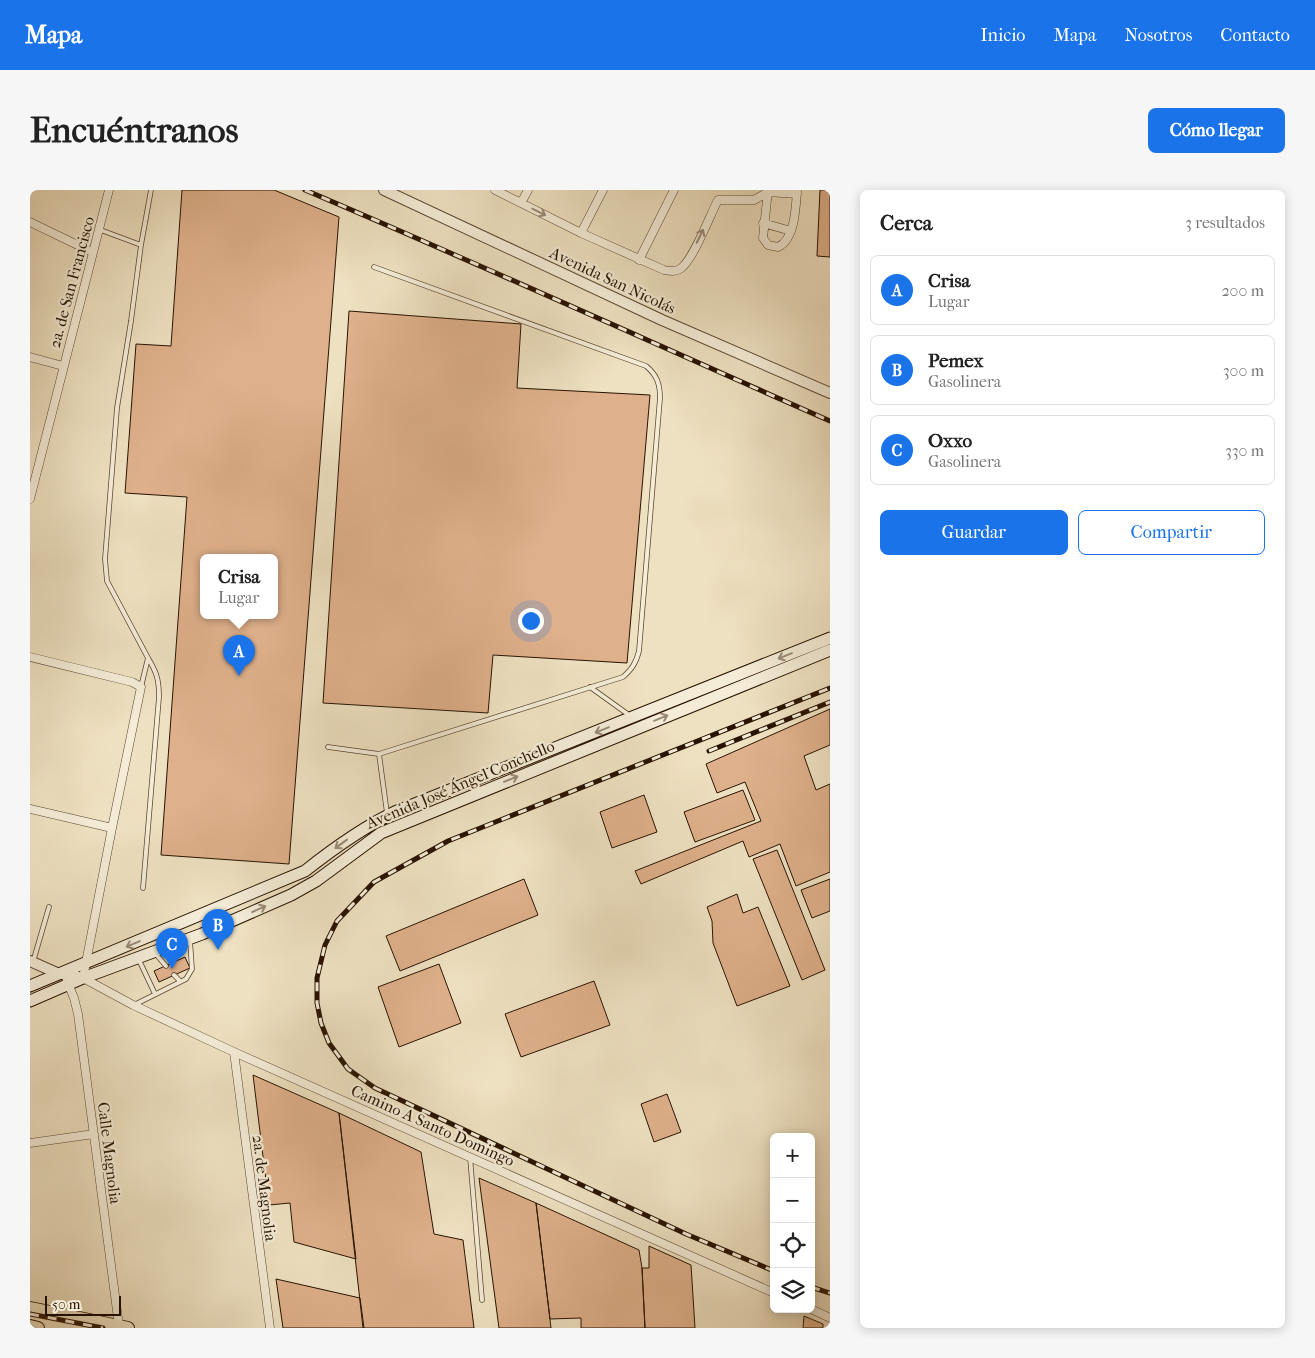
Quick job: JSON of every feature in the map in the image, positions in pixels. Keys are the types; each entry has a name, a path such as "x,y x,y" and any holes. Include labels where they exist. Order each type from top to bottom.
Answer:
{"main road":[{"name":"Avenida José Ángel Conchello","path":"30,986 305,871 342,843 387,816 830,638"},
{"name":"Avenida José Ángel Conchello","path":"30,1001 83,978 189,938 302,890 381,833 830,650"},
{"path":"30,1308 124,1327"},
{"path":"30,1326 38,1328"}],"street":[{"name":"2a. de San Francisco","path":"30,499 109,190"},
{"name":"Avenida San Nicolás","path":"384,190 662,320 830,393"},
{"path":"495,190 639,260 664,270 675,271 680,269 689,260 718,200 754,200 766,191 797,192 791,231 783,245 773,247 765,242 763,238 766,191"},
{"path":"521,203 528,190"},
{"path":"581,233 603,190"},
{"path":"639,260 674,190"},
{"path":"30,222 92,252"},
{"path":"763,223 791,231"},
{"path":"30,357 63,366"},
{"path":"30,657 132,682 141,687 83,978 61,974 32,962"},
{"path":"30,809 112,828"},
{"path":"61,974 69,984"},
{"name":"Camino A Santo Domingo","path":"83,978 133,1006 770,1291"},
{"name":"Calle Magnolia","path":"69,984 78,1014 94,1134 124,1327"},
{"name":"2a. de Magnolia","path":"234,1052 270,1328"},
{"path":"30,1143 94,1134"},
{"path":"30,1302 80,1313 96,1322"},
{"path":"815,1311 830,1318"}],"lane":[{"path":"143,888 159,698 158,680 156,671 108,581 104,560 116,408 151,190"},
{"path":"98,229 141,245"},
{"path":"328,747 379,754 622,677 630,671 636,662 639,651 660,398 658,379 646,366 374,267"},
{"path":"141,687 148,658"},
{"path":"590,686 633,718"},
{"path":"379,754 387,816"},
{"path":"32,962 49,907"},
{"path":"133,1006 186,979 192,968 189,938"},
{"path":"154,952 166,966"},
{"path":"138,958 155,994"},
{"path":"174,975 180,981"},
{"path":"470,1157 482,1300"}],"building":[{"path":"182,190 274,190 339,217 289,864 161,855 187,497 125,493 136,344 171,346"},
{"path":"820,190 830,190 830,257 817,256"},
{"path":"349,311 521,324 517,388 650,395 627,663 493,655 488,713 323,703"},
{"path":"830,709 830,745 804,756 816,790 830,784 830,872 796,886 780,844 749,857 743,841 641,884 635,871 761,821 745,782 717,793 706,764"},
{"path":"743,790 755,820 695,842 684,812"},
{"path":"644,795 657,832 612,848 600,812"},
{"path":"777,850 825,970 802,980 753,859"},
{"path":"524,879 538,915 400,971 386,936"},
{"path":"830,879 830,911 812,918 801,890"},
{"path":"737,894 743,913 758,907 790,986 737,1006 713,943 712,921 707,907"},
{"path":"185,957 190,968 159,982 154,971"},
{"path":"439,964 461,1023 399,1047 378,987"},
{"path":"594,981 610,1025 521,1057 505,1014"},
{"path":"253,1075 339,1113 356,1259 294,1242 290,1203 269,1205"},
{"path":"667,1094 681,1132 654,1142 641,1104"},
{"path":"339,1113 421,1152 434,1234 463,1240 474,1328 363,1328"},
{"path":"479,1178 536,1203 551,1328 499,1328"},
{"path":"536,1203 639,1250 642,1268 645,1328 581,1328 581,1318 550,1319"},
{"path":"649,1246 691,1265 695,1328 645,1328 642,1268 649,1268"},
{"path":"276,1279 360,1298 364,1328 283,1328"},
{"path":"804,1316 823,1324 823,1328 803,1328"}],"railway":[{"path":"305,190 830,421"},
{"path":"770,1269 686,1234 375,1088 348,1069 329,1043 321,1023 317,1003 317,978 325,945 337,921 374,882 448,841 830,688"},
{"path":"709,751 830,702"},
{"path":"815,1288 830,1293"},
{"path":"30,1314 103,1328"}],"place":[{"name":"Crisa","path":"239,676"},
{"name":"Pemex","path":"218,950"},
{"name":"Oxxo","path":"172,969"}]}
